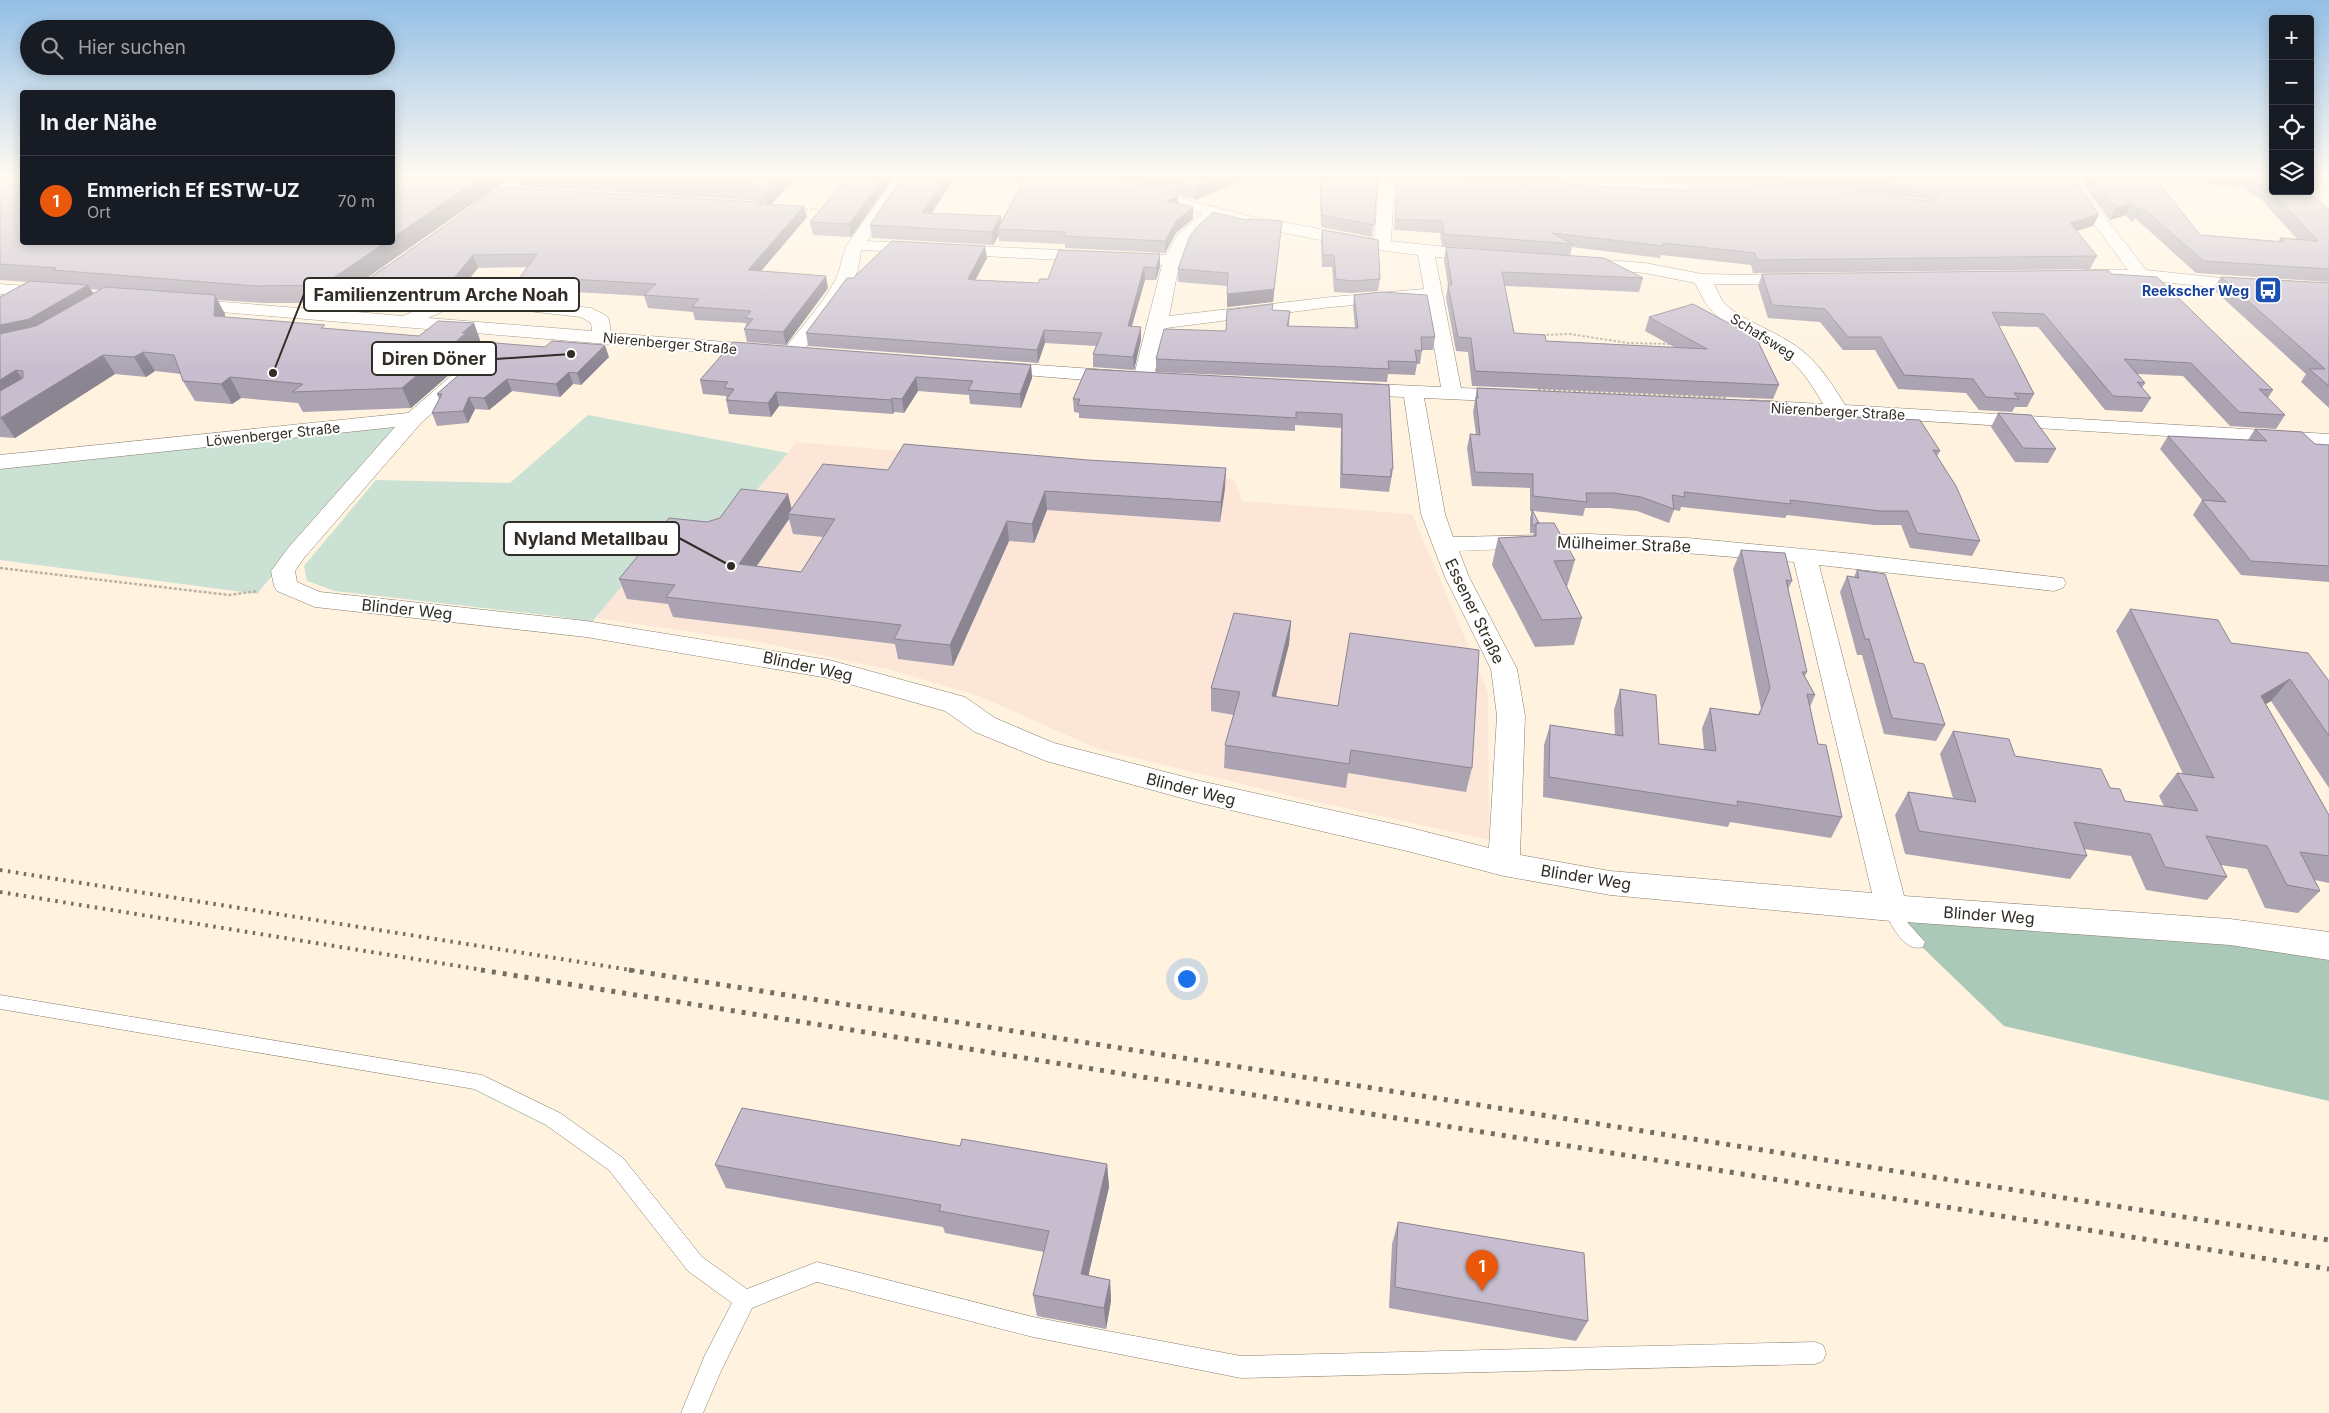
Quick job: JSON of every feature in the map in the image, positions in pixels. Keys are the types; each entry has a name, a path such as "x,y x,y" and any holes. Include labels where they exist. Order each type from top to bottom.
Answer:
{"street":[{"path":"792,353 841,286 850,270 849,257 858,240"},
{"path":"973,366 1153,380 1158,323 1172,260 1183,240"},
{"path":"1351,240 1426,252 1496,257"},
{"path":"1382,246 1383,240"},
{"path":"2114,240 2141,275"},
{"path":"855,245 1172,260"},
{"path":"1426,252 1452,394"},
{"path":"1565,262 1645,268 1702,279 1811,280"},
{"path":"327,316 401,264"},
{"path":"2072,275 2141,275 2231,284 2329,289"},
{"name":"Schafsweg","path":"1702,279 1717,305 1740,325 1766,336 1798,357 1817,377 1837,410"},
{"path":"0,289 66,294"},
{"path":"1158,323 1331,302 1434,293"},
{"name":"Nierenberger Straße","path":"166,303 811,355"},
{"path":"406,322 432,309 453,303 492,303 585,312 600,320 602,338"},
{"path":"286,586 283,571 296,553 414,419 513,331"},
{"path":"1336,388 1452,394 1534,393"},
{"name":"Essener Straße","path":"1413,392 1433,514 1457,577 1504,669 1511,716 1504,864"},
{"name":"Nierenberger Straße","path":"1728,402 2329,440"},
{"name":"Löwenberger Straße","path":"0,462 414,419"},
{"name":"Mülheimer Straße","path":"1444,544 1559,541 1634,542 1720,548 2054,584"},
{"path":"1805,557 1891,908"},
{"name":"Blinder Weg","path":"286,586 315,599 596,631 829,669 955,704 985,725 1046,751 1200,792 1406,839 1504,864 1610,883 1891,908 2230,932 2329,946"}],"lane":[{"path":"1891,908 1901,927 1917,942"},
{"path":"0,1002 476,1081 553,1119 616,1164 694,1264 745,1300"},
{"path":"692,1413 713,1363 745,1300 817,1272 1033,1327 1241,1367 1814,1353"}],"path":[{"path":"1540,336 1570,334 1628,343 1675,344"},
{"path":"1534,393 1728,402"},
{"path":"0,568 229,595 286,586"}],"shaded area":[{"path":"796,442 1234,479 1242,501 1412,514 1488,692 1489,840 1304,799 1098,749 979,696 891,670 760,642 596,618 664,536 788,453"}],"green space":[{"path":"588,415 788,453 721,532 664,536 592,622 555,616 335,591 307,581 304,566 376,480 510,483"},
{"path":"397,424 257,594 0,560 0,459"},
{"path":"1867,894 2329,942 2329,1101 2004,1026"}],"building":[{"path":"0,240 20,240 20,245 382,245 323,285 255,286 0,264"},
{"path":"425,240 774,240 748,270 826,276 783,332 744,329 753,319 745,318 751,311 692,307 699,299 644,295 656,284 553,278 549,284 514,285 537,254 473,255 451,282 397,283 393,288 356,288"},
{"path":"1188,240 1280,240 1274,289 1227,294 1228,273 1178,269"},
{"path":"1322,240 1378,240 1380,279 1353,281 1336,279 1334,255 1323,255"},
{"path":"1521,240 1565,240 1573,244"},
{"path":"1611,240 2084,240 2097,256 1757,260 1755,253 1663,243 1663,246"},
{"path":"2179,240 2259,240 2284,242 2282,240 2329,240 2329,269 2203,261"},
{"path":"892,241 985,246 968,279 974,280 1038,283 1040,279 1048,279 1059,250 1160,254 1156,268 1144,267 1128,326 1141,327 1133,357 1093,354 1102,333 1044,330 1037,350 806,333 847,278 853,278"},
{"path":"1446,247 1604,258 1643,278 1502,272 1514,333 1545,335 1546,341 1707,349 1649,317 1693,304 1738,328 1752,329 1779,385 1475,371 1471,338 1458,337 1448,285 1452,285"},
{"path":"2108,270 2111,274 2157,277 2273,390 2259,389 2285,415 2239,412 2191,363 2124,359 2145,383 2137,382 2151,398 2113,396 2044,314 1992,312 2034,394 2014,393 2019,399 1986,397 1973,379 1904,375 1881,337 1848,337 1825,309 1772,305 1762,274"},
{"path":"2221,277 2329,283 2329,386 2309,369 2325,369"},
{"path":"30,281 88,285 29,319 0,325 0,297"},
{"path":"105,287 215,295 214,316 325,325 321,328 419,336 438,321 474,323 462,333 466,333 402,388 292,392 303,384 230,377 221,384 183,381 174,355 143,352 134,357 103,355 0,418 0,391 23,378 23,371 16,370 0,380 0,334 36,326"},
{"path":"1381,292 1427,295 1435,337 1421,337 1422,351 1415,350 1417,362 1388,361 1389,369 1156,359 1164,329 1226,331 1227,310 1273,304 1272,310 1290,311 1287,326 1358,328 1354,295"},
{"path":"552,341 605,345 577,373 569,372 556,384 507,379 484,398 469,397 463,411 432,413 442,394 437,394 495,343 545,347"},
{"path":"733,342 1031,365 1020,394 968,390 973,381 916,377 902,399 892,398 891,400 776,392 768,403 726,400 734,389 724,388 728,382 700,380"},
{"path":"1086,369 1389,385 1393,469 1391,469 1391,477 1342,474 1342,414 1296,412 1296,418 1078,405 1080,399 1073,399"},
{"path":"1477,388 1786,402 1792,414 1920,420 1940,451 1933,450 1956,486 1980,541 1917,533 1908,511 1880,511 1790,500 1791,504 1684,492 1685,497 1672,495 1674,509 1641,497 1614,493 1586,493 1587,502 1533,496 1533,474 1475,472 1470,434 1480,435 1476,398 1478,398"},
{"path":"1998,413 2031,415 2056,449 2023,448"},
{"path":"2255,429 2302,432 2315,444 2329,445 2329,566 2251,561 2202,500 2226,502 2168,436 2267,441"},
{"path":"904,444 1088,460 1226,468 1221,502 1045,491 1032,524 1007,521 950,645 894,639 901,625 666,597 675,585 619,579 669,518 707,522 720,518 741,489 788,494 739,564 801,572 835,519 788,514 823,464 888,470"},
{"path":"1532,510 1539,523 1536,523 1536,525 1532,525"},
{"path":"1536,523 1554,523 1575,560 1554,561 1582,618 1542,620 1498,538 1536,536"},
{"path":"1741,550 1785,553 1792,581 1786,580 1807,672 1802,672 1815,695 1807,694 1818,744 1826,745 1842,817 1737,801 1738,806 1549,777 1550,725 1623,736 1620,689 1656,695 1659,744 1716,751 1710,708 1759,715 1770,688"},
{"path":"1857,570 1885,574 1914,662 1924,664 1945,725 1892,718 1869,639 1865,639 1847,576 1859,578"},
{"path":"2130,609 2218,620 2231,643 2308,653 2329,681 2329,736 2290,679 2261,696 2329,815 2329,856 2300,852 2320,891 2287,885 2267,846 2206,836 2227,877 2165,867 2150,834 2074,822 2087,856 1919,831 1908,792 1976,802 1953,731 2009,739 2015,756 2101,769 2110,788 2120,789 2125,801 2198,811 2177,773 2214,778"},
{"path":"1234,613 1291,621 1272,696 1338,706 1350,633 1479,650 1472,768 1351,750 1349,764 1225,745 1240,692 1211,688"},
{"path":"742,1108 960,1146 962,1139 1107,1164 1081,1274 1110,1280 1104,1308 1033,1295 1049,1231 939,1211 941,1205 715,1165"},
{"path":"1398,1222 1584,1253 1588,1321 1395,1287"}],"railway":[{"path":"0,870 637,971"},
{"path":"0,892 489,971"},
{"path":"481,970 2329,1269"},
{"path":"629,970 2329,1240"}],"place":[{"name":"Reekscher Weg","path":"2268,290"},
{"name":"Diren Döner","path":"571,354"},
{"name":"Familienzentrum Arche Noah","path":"273,373"},
{"name":"Nyland Metallbau","path":"731,566"},
{"name":"Emmerich Ef ESTW-UZ","path":"1482,1291"}]}
